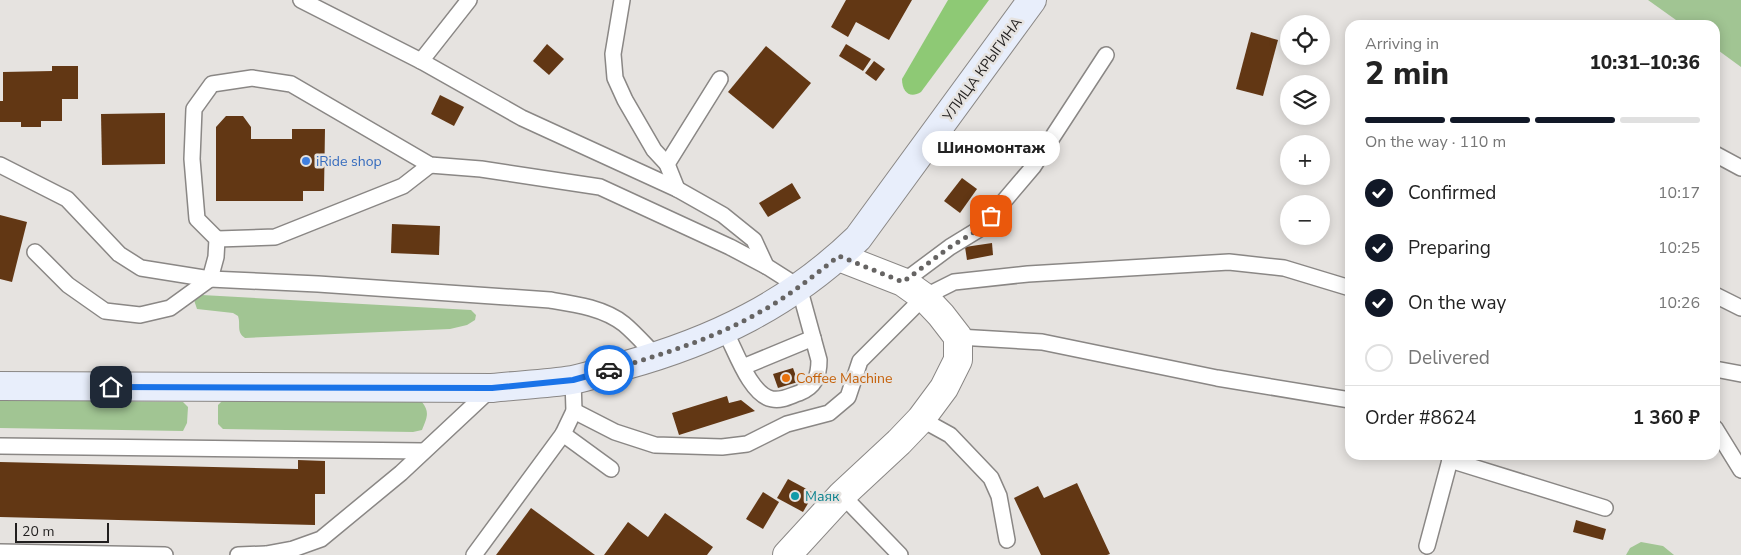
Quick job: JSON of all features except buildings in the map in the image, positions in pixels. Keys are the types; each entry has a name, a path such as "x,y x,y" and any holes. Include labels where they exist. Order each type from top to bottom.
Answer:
{"main road":[{"name":"УЛИЦА КРЫГИНА","path":"0,386 492,388 573,380 657,357 725,330 762,312 799,287 839,256 858,238 1032,0"}],"street":[{"path":"787,555 842,495 921,419 944,388 958,360 958,337 941,315 914,289 839,256"}],"lane":[{"path":"301,0 421,60 522,118 677,189 723,215 754,240 766,266"},
{"path":"421,60 469,0"},
{"path":"622,0 613,54 615,78 625,100 654,150 667,164 677,189"},
{"path":"574,411 615,432 655,445 722,447 747,444 787,424 829,413 848,397 860,361 914,289 950,247 981,228 1033,167 1106,55"},
{"path":"430,165 403,186 275,237 217,239 197,220 192,158 194,109 212,84 252,78 291,84 430,165 600,187 730,247 766,266 799,287 819,360 819,372 808,390 783,399 765,397 757,391 725,330"},
{"path":"667,164 720,79"},
{"path":"1720,157 1741,168"},
{"path":"0,164 67,199 120,254 141,268 210,279 328,284 569,303 599,311 623,323 657,357"},
{"path":"35,252 68,285 105,311 140,315 170,308 210,279 216,257 217,239"},
{"path":"914,289 954,282 1047,272 1229,262 1284,268 1345,286"},
{"path":"1720,298 1741,308"},
{"path":"958,337 1042,342 1217,378 1345,399"},
{"path":"743,367 813,338"},
{"path":"1720,370 1741,374"},
{"path":"474,555 564,434 574,411 573,380"},
{"path":"238,555 266,554 293,550 321,539 401,473 492,388"},
{"path":"921,419 950,435 991,478 999,496 1007,540"},
{"path":"564,434 611,469"},
{"path":"1720,436 1741,470"},
{"path":"0,446 423,452"},
{"path":"1427,546 1448,460"},
{"path":"1458,460 1605,508"},
{"path":"842,495 900,555"},
{"path":"0,552 166,555"}],"green space":[{"path":"948,0 989,0 921,92 913,95 907,93 903,88 902,79"},
{"path":"1648,0 1741,0 1741,67 1720,52 1720,20 1676,20"},
{"path":"202,295 471,310 476,315 475,320 467,325 450,329 245,338 240,331 238,316 233,313 197,309 194,300"},
{"path":"0,400 183,402 188,407 187,423 183,431 0,428"},
{"path":"223,400 422,402 427,415 422,430 413,432 223,429 218,424 218,405"},
{"path":"1641,542 1663,546 1674,555 1626,555 1630,548"}],"way so far":[{"path":"609,370 657,357 725,330 762,312 799,287 839,256 903,282 950,247 981,228 991,216"}],"place":[{"name":"iRide shop","path":"306,161"},
{"name":"Шиномонтаж","path":"991,216"},
{"name":"Coffee Machine","path":"786,378"},
{"name":"Маяк","path":"795,496"}],"route":[{"path":"111,387 492,388 573,380 609,370"}]}
